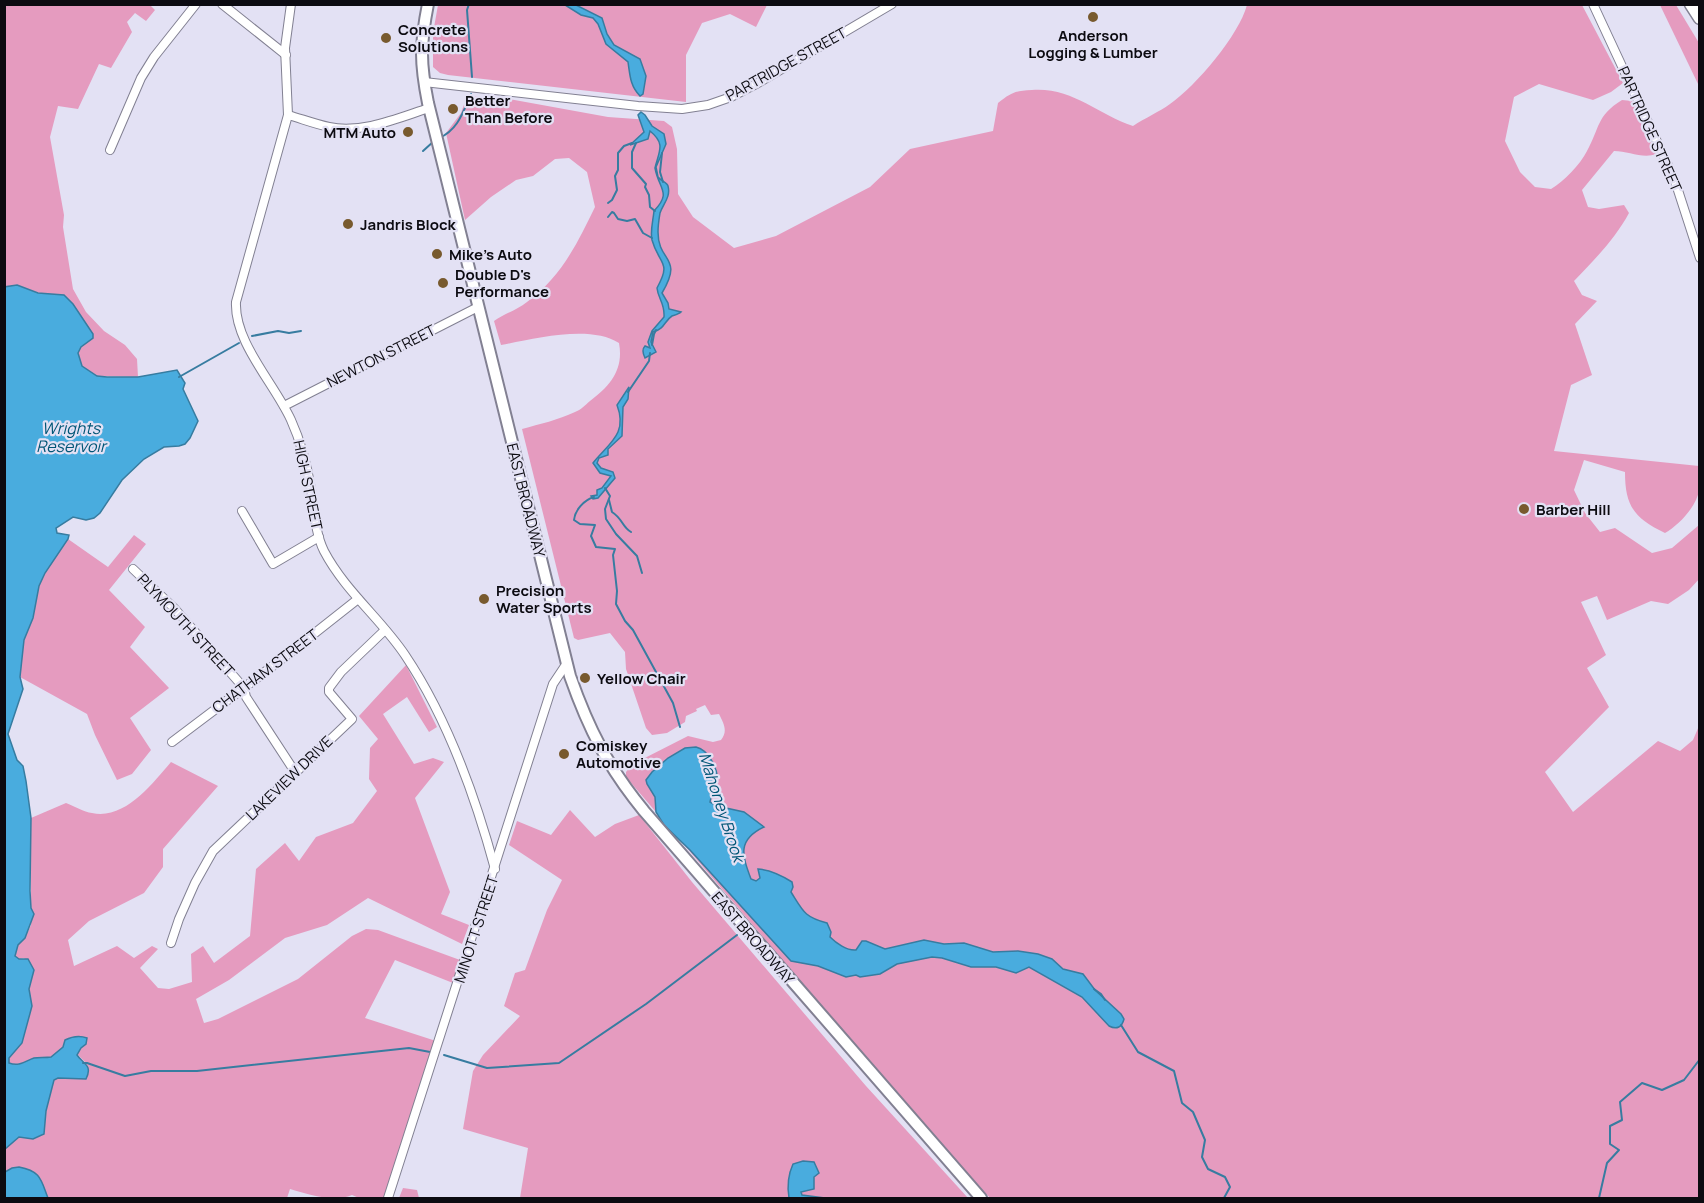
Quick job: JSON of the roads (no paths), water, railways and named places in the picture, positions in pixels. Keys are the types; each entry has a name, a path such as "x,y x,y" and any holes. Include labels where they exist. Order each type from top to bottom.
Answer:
{"highway":[{"path":"1691,4 1700,18"}],"main road":[{"name":"EAST BROADWAY","path":"428,4 421,40 424,82 429,108 567,663 581,708 595,740 622,785 981,1198"}],"street":[{"path":"110,150 141,78 154,57 196,4"},
{"path":"222,4 286,55"},
{"name":"HIGH STREET","path":"291,4 286,55 288,115 239,293 236,314 244,340 284,406 305,457 322,548 331,564 410,663 439,714 477,808 495,869"},
{"name":"PARTRIDGE STREET","path":"424,82 638,106 682,109 708,105 731,97 758,83 892,4"},
{"name":"PARTRIDGE STREET","path":"1593,4 1674,178 1700,258"},
{"path":"288,115 331,128 362,128 429,108"},
{"name":"NEWTON STREET","path":"284,406 478,308"},
{"path":"242,511 273,564 319,537"},
{"name":"PLYMOUTH STREET","path":"133,569 174,608 244,688 246,697 295,772"},
{"name":"CHATHAM STREET","path":"172,742 358,599"},
{"name":"LAKEVIEW DRIVE","path":"171,943 195,883 213,851 352,718 329,692 329,688 341,672 385,630"},
{"name":"MINOTT STREET","path":"388,1198 553,684 567,663"}],"water":[{"path":"565,5 576,5 602,18 607,34 614,45 640,59 646,76 643,94 640,96 634,88 628,62 606,44 593,18 581,15"},
{"path":"641,112 652,126 664,134 666,144 656,167 658,177 669,190 660,213 658,232 659,242 671,272 662,293 669,309 681,312 669,318 660,329 653,332 651,342 656,352 645,358 644,347 650,348 648,342 652,331 664,317 657,288 664,268 651,233 654,211 662,199 663,191 657,175 655,168 660,148 658,140 650,131 648,139 630,145 644,132 638,115"},
{"name":"Wrights Reservoir","path":"17,285 38,293 64,295 73,304 93,334 93,338 81,347 78,353 82,366 97,376 138,377 177,370 185,383 183,389 198,421 185,444 164,447 144,459 122,480 100,513 94,518 86,520 73,517 56,528 57,533 69,535 68,539 39,586 33,618 24,640 20,677 23,689 8,734 17,760 23,766 31,818 30,891 31,908 34,914 25,938 18,945 15,956 19,959 28,959 34,970 29,989 32,1006 22,1043 9,1058 9,1063 19,1064 34,1058 51,1057 63,1047 65,1040 81,1036 87,1038 86,1044 77,1055 88,1068 88,1074 86,1079 58,1078 54,1080 46,1111 44,1134 33,1139 19,1137 5,1149 4,287"},
{"path":"629,387 628,399 623,407 622,436 608,449 608,455 599,458 597,463 601,468 613,472 615,478 598,498 593,499 591,496 597,495 597,490 602,488 611,476 600,473 593,463 611,444 618,431 620,415 617,405"},
{"path":"696,747 709,756 716,772 717,783 710,802 717,806 744,812 764,827 749,837 744,849 745,863 751,879 756,881 760,878 758,869 776,873 792,882 791,892 802,909 809,916 827,923 831,932 830,937 838,944 856,950 862,941 866,941 885,949 924,940 944,944 964,943 993,952 1018,951 1038,954 1052,959 1063,969 1083,974 1095,990 1121,1014 1124,1019 1122,1024 1117,1028 1109,1026 1082,997 1029,967 1016,973 996,967 971,967 932,957 897,964 880,974 846,977 818,966 791,961 690,850 664,825 656,812 655,797 646,780 668,758 685,748"},
{"path":"803,1161 814,1162 819,1173 814,1177 814,1189 801,1192 802,1195 825,1198 789,1198 788,1181 791,1168 793,1164"},
{"path":"19,1167 32,1171 39,1177 48,1198 5,1198 5,1172"}],"waterway":[{"path":"469,4 467,10 472,77"},
{"path":"439,138 446,135 455,125 471,94"},
{"path":"423,151 434,141"},
{"path":"608,203 617,190 615,176 618,170 618,153 624,146 632,143"},
{"path":"636,143 632,152 632,168 646,184 650,207 655,211"},
{"name":"Mahoney Brook","path":"662,153 660,172 663,182"},
{"path":"608,217 612,212 618,219 627,221 635,219 643,233 652,238"},
{"name":"Mahoney Brook","path":"652,345 656,330"},
{"path":"252,336 278,331 289,333 301,331"},
{"path":"179,377 239,343"},
{"name":"Mahoney Brook","path":"628,392 649,361 650,353"},
{"path":"605,488 610,496 605,509 606,519 616,534 637,556 642,573"},
{"name":"Mahoney Brook","path":"594,497 581,506 574,520 580,524 595,525 591,536 596,547 615,549 613,555 616,604 673,703 680,727"},
{"path":"609,500 612,512 631,532"},
{"path":"444,1055 487,1068 559,1063 646,1004 737,935"},
{"name":"Mahoney Brook","path":"1094,989 1105,1000"},
{"name":"Mahoney Brook","path":"1121,1025 1138,1052 1174,1071 1182,1103 1193,1112 1205,1140 1202,1157 1208,1169 1225,1177 1230,1187 1224,1198"},
{"path":"83,1063 125,1076 151,1071 197,1071 409,1048 430,1052"},
{"name":"Mahoney Brook","path":"1599,1198 1607,1163 1619,1150 1610,1144 1610,1126 1622,1120 1620,1102 1642,1083 1662,1090 1684,1080 1700,1059"}],"place":[{"name":"Anderson Logging & Lumber","path":"1093,17"},
{"name":"Concrete Solutions","path":"386,38"},
{"name":"Better Than Before","path":"453,109"},
{"name":"MTM Auto","path":"408,132"},
{"name":"Jandris Block","path":"348,224"},
{"name":"Mike's Auto","path":"437,254"},
{"name":"Double D's Performance","path":"443,283"},
{"name":"Barber Hill","path":"1524,509"},
{"name":"Precision Water Sports","path":"484,599"},
{"name":"Yellow Chair","path":"585,678"},
{"name":"Comiskey Automotive","path":"564,754"}]}
